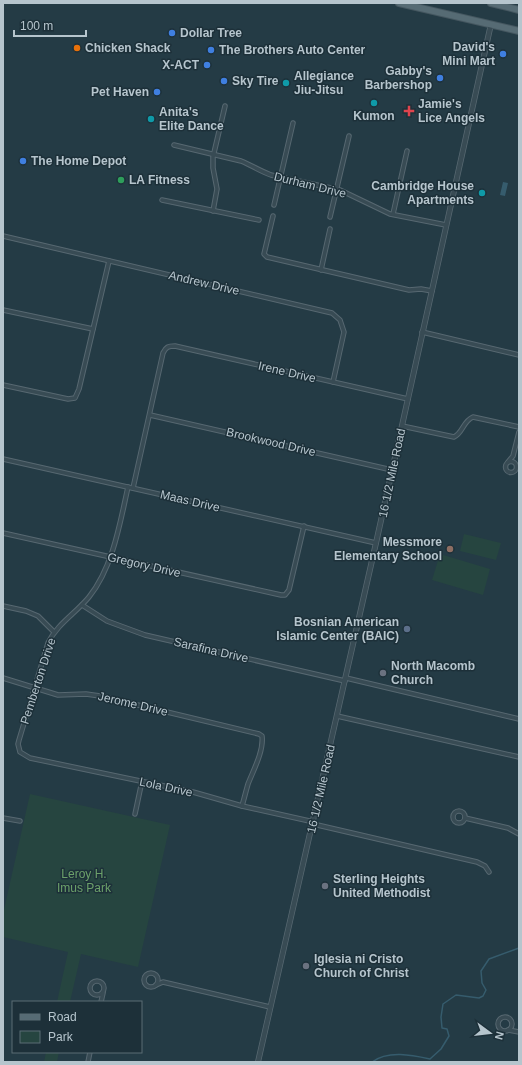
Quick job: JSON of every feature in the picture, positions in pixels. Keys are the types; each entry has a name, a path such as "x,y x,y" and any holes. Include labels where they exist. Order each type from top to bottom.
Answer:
{"main road":[{"path":"399,3 519,31"},
{"path":"491,3 519,10"}],"street":[{"name":"16 1/2 Mile Road","path":"258,1062 408,400 491,24"},
{"path":"213,211 217,189 213,168 214,155 225,106"},
{"path":"274,204 293,123"},
{"path":"330,217 349,136"},
{"name":"Durham Drive","path":"174,145 241,161 250,164 262,172 280,177 344,192 381,210 393,214 446,225"},
{"path":"393,214 407,151"},
{"path":"162,200 259,220"},
{"path":"273,216 265,256 409,290 421,289 432,291"},
{"path":"321,270 330,229"},
{"name":"Andrew Drive","path":"3,236 325,311 334,315 342,325 344,332 332,382"},
{"path":"3,385 68,400 75,398 79,389 110,261"},
{"path":"3,310 93,329"},
{"path":"422,332 519,355"},
{"name":"Irene Drive","path":"150,415 163,353 166,348 175,346 408,400"},
{"path":"133,488 150,415"},
{"name":"Brookwood Drive","path":"150,415 392,470"},
{"path":"402,426 454,437 459,434 466,421 473,417 519,427"},
{"path":"513,456 516,466 515,470 510,473 505,468 506,464 513,456 519,432"},
{"name":"Maas Drive","path":"3,459 376,542"},
{"path":"508,462 512,461 515,463"},
{"name":"Pemberton Drive","path":"20,752 18,744 19,740 48,643 54,632 82,605 96,586 110,557 118,531 128,487"},
{"name":"Gregory Drive","path":"3,533 277,595 285,595 290,590 304,526"},
{"name":"Sarafina Drive","path":"82,605 106,620 145,635 519,719"},
{"path":"3,606 26,611 38,616 54,632"},
{"name":"Jerome Drive","path":"3,678 58,695 86,694 100,696 255,732 262,736 262,744 242,806"},
{"path":"337,716 519,757"},
{"name":"Lola Drive","path":"20,752 30,758 192,792 242,806 477,862 485,866 489,872"},
{"path":"135,814 142,781"},
{"path":"3,818 20,821"},
{"path":"465,818 508,828 519,834"},
{"path":"163,982 152,986 148,985 145,982 145,977 150,973 155,974 163,982 270,1007"},
{"path":"156,985 158,977"},
{"path":"100,1001 91,990 91,986 95,982 99,982 104,988 101,1001"},
{"path":"95,995 100,995 103,992"},
{"path":"502,1018 510,1020 517,1031 504,1031 500,1029 498,1025 499,1021 502,1018"},
{"path":"508,1030 512,1024"}],"green space":[{"path":"464,534 501,543 496,560 460,551"},
{"path":"440,554 490,569 483,595 432,580"},
{"name":"Leroy H. Imus Park","path":"30,794 170,825 138,967 81,954 70,1001 57,1001 68,952 3,937 3,914"},
{"path":"46,1053 59,1053 57,1062 44,1062"}],"water":[{"path":"503,182 508,183 505,196 500,195"}],"waterway":[{"path":"372,1062 378,1058 400,1054 430,1059 441,1049 449,1036 447,1029 442,1028 441,1017 443,1004 456,995 479,998 483,996 486,990 482,983 481,971 489,959 519,948"}],"place":[{"name":"Dollar Tree","path":"172,33"},
{"name":"Chicken Shack","path":"77,48"},
{"name":"The Brothers Auto Center","path":"211,50"},
{"name":"David's Mini Mart","path":"503,54"},
{"name":"X-ACT","path":"207,65"},
{"name":"Gabby's Barbershop","path":"440,78"},
{"name":"Sky Tire","path":"224,81"},
{"name":"Allegiance Jiu-Jitsu","path":"286,83"},
{"name":"Pet Haven","path":"157,92"},
{"name":"Kumon","path":"374,103"},
{"name":"Jamie's Lice Angels","path":"409,111"},
{"name":"Anita's Elite Dance","path":"151,119"},
{"name":"The Home Depot","path":"23,161"},
{"name":"LA Fitness","path":"121,180"},
{"name":"Cambridge House Apartments","path":"482,193"},
{"name":"Messmore Elementary School","path":"450,549"},
{"name":"Bosnian American Islamic Center (BAIC)","path":"407,629"},
{"name":"North Macomb Church","path":"383,673"},
{"name":"Sterling Heights United Methodist","path":"325,886"},
{"name":"Iglesia ni Cristo Church of Christ","path":"306,966"}]}
